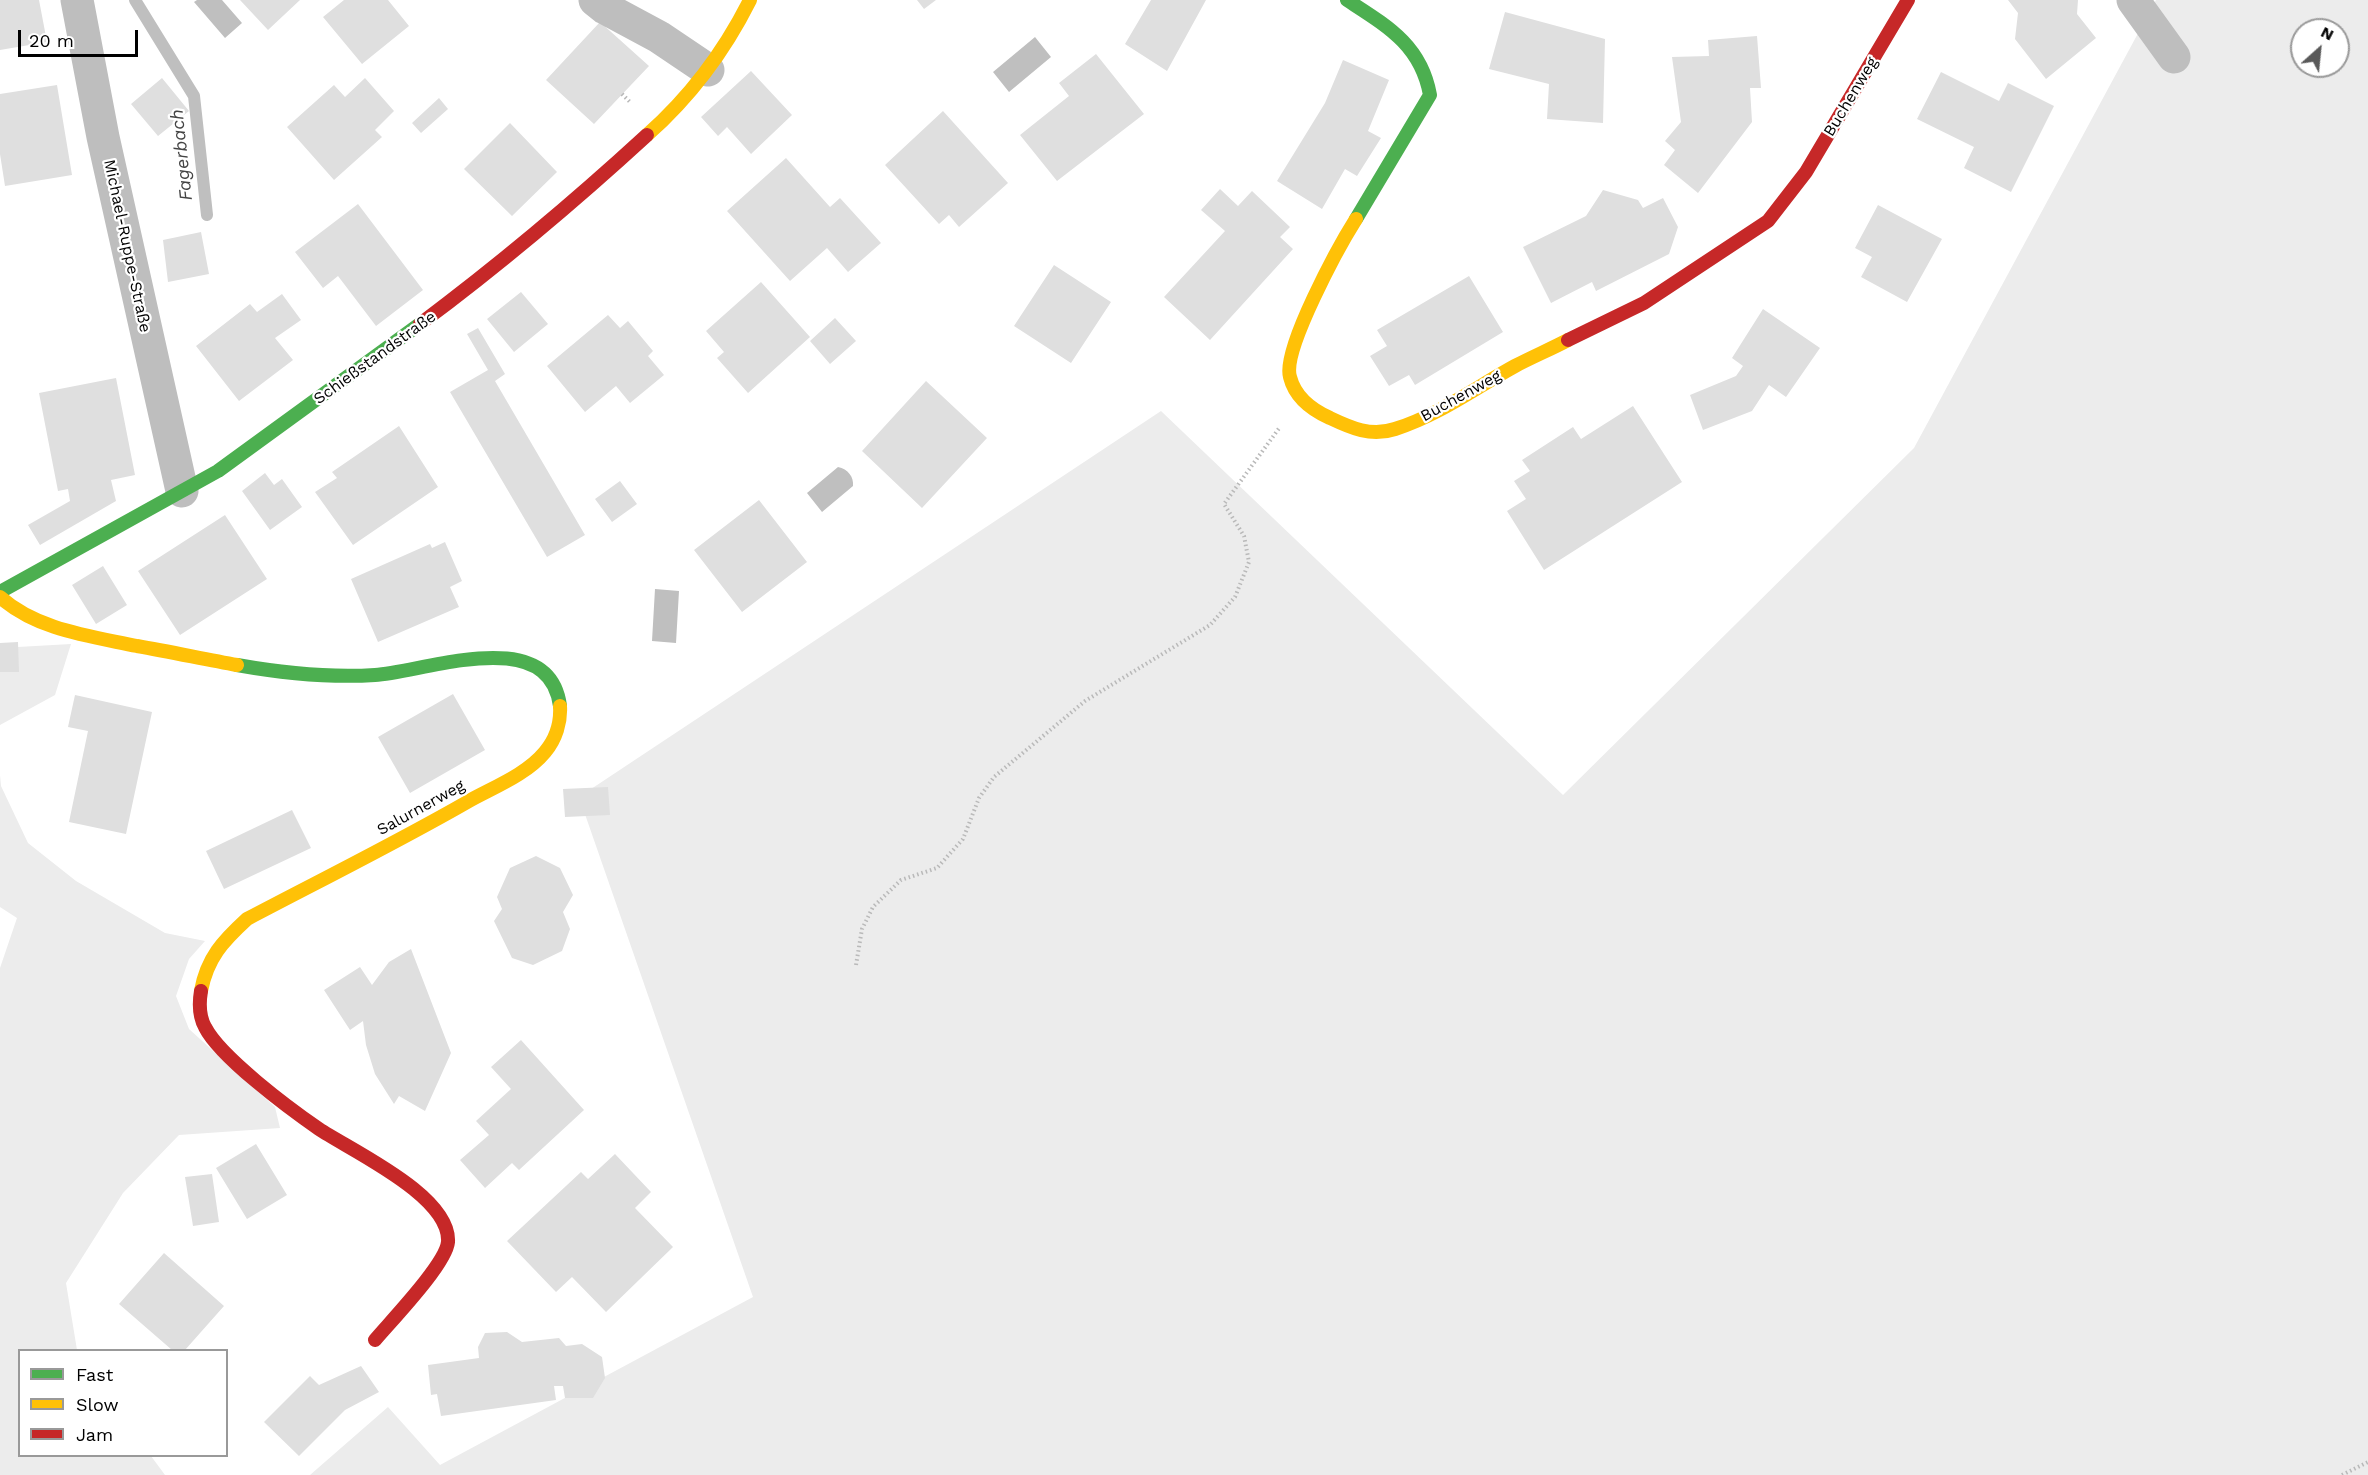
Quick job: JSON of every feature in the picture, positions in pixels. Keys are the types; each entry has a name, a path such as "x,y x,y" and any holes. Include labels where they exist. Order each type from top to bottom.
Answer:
{"street":[{"name":"Michael-Ruppe-Straße","path":"77,0 105,148 182,490"},
{"path":"595,0 618,16 659,37 708,70"},
{"name":"Schießstandstraße","path":"0,595 218,471 335,388 491,271 559,215 661,123 708,70 731,37 750,0"},
{"name":"Buchenweg","path":"1347,0 1387,26 1418,57 1429,77 1430,94 1351,227 1299,330 1289,376 1296,392 1311,409 1355,430 1374,432 1393,430 1440,411 1515,366 1644,303 1768,221 1806,172 1908,0"},
{"path":"2133,0 2174,57"},
{"name":"Salurnerweg","path":"0,595 12,609 35,621 100,639 233,665 314,674 375,675 474,659 516,660 536,667 549,677 557,692 561,704 560,721 550,746 542,756 524,770 433,821 247,919 225,938 199,992 201,1018 218,1047 260,1084 320,1130 412,1188 433,1206 446,1228 448,1244 441,1260 375,1340"}],"path":[{"path":"856,965 862,928 873,907 901,880 937,868 963,839 979,798 994,777 1085,701 1210,625 1235,597 1250,562 1244,536 1224,504 1302,398"},
{"path":"2342,1475 2368,1462"}],"shaded area":[{"path":"222,0 242,23 225,38 194,2"},
{"path":"2156,0 2368,0 2368,1475 310,1475 388,1407 440,1465 753,1297 579,797 1161,411 1563,795 1914,448"},
{"path":"1035,37 1051,57 1009,92 993,72"},
{"path":"838,467 850,474 853,486 822,512 807,493"},
{"path":"655,589 679,591 676,643 652,641"},
{"path":"71,644 55,695 0,725 0,648"},
{"path":"0,775 1,786 28,843 76,881 165,933 205,941 189,959 176,996 189,1029 275,1107 280,1128 179,1135 123,1193 66,1283 77,1349 18,1349 18,1457 152,1457 165,1475 0,1475 0,968 17,918 0,907"}],"building":[{"path":"0,0 39,0 47,42 0,50"},
{"path":"240,0 300,0 268,30"},
{"path":"344,0 388,0 409,26 362,64 323,17"},
{"path":"917,0 936,0 924,9"},
{"path":"1151,0 1206,0 1167,71 1125,44"},
{"path":"2008,0 2078,0 2077,14 2096,38 2046,79 2015,39 2018,13"},
{"path":"1505,12 1605,39 1603,123 1547,119 1549,84 1489,69"},
{"path":"600,22 649,66 594,124 546,80"},
{"path":"1757,36 1761,88 1750,88 1752,122 1698,193 1664,165 1675,150 1665,141 1681,122 1672,57 1709,56 1708,40"},
{"path":"1096,54 1144,114 1057,181 1020,135 1069,96 1059,83"},
{"path":"1343,60 1389,80 1368,131 1381,138 1357,176 1345,169 1322,209 1277,181 1325,103"},
{"path":"751,71 792,115 751,154 727,127 718,136 701,117"},
{"path":"1941,72 1999,101 2008,83 2054,106 2011,192 1964,168 1974,147 1917,119"},
{"path":"162,78 189,111 158,136 131,104"},
{"path":"365,78 394,111 375,130 382,137 334,180 287,127 334,85 345,97"},
{"path":"57,85 72,175 5,186 0,154 0,94"},
{"path":"439,98 448,109 421,133 412,123"},
{"path":"943,111 1008,183 959,227 949,215 939,224 885,165"},
{"path":"510,123 557,172 512,216 464,169"},
{"path":"786,158 830,207 840,198 881,243 848,272 827,248 790,281 727,211"},
{"path":"1220,189 1238,206 1252,191 1290,227 1280,237 1293,249 1210,340 1164,297 1225,231 1201,210"},
{"path":"1603,190 1638,200 1643,208 1663,198 1678,227 1669,254 1596,291 1592,282 1551,303 1523,247 1586,216"},
{"path":"358,204 423,290 376,326 338,276 323,288 295,252"},
{"path":"1878,205 1942,239 1907,302 1861,277 1872,257 1855,248"},
{"path":"201,232 209,274 168,282 163,240"},
{"path":"1054,265 1111,302 1071,363 1014,326"},
{"path":"1469,276 1503,332 1415,385 1409,375 1389,386 1370,356 1387,346 1377,330"},
{"path":"761,282 810,337 748,393 717,358 724,352 706,331"},
{"path":"521,292 548,324 514,352 487,319"},
{"path":"282,294 301,320 275,338 293,360 239,401 196,346 250,304 257,312"},
{"path":"1763,309 1820,348 1786,397 1769,385 1752,411 1703,430 1690,395 1736,376 1743,366 1732,358"},
{"path":"608,315 620,328 628,321 653,351 648,356 664,375 630,403 616,386 585,412 547,366"},
{"path":"835,318 856,341 830,364 810,341"},
{"path":"478,328 505,374 495,381 585,535 547,557 450,392 488,370 467,334"},
{"path":"116,378 135,475 111,480 116,501 40,545 28,525 70,501 68,489 58,491 39,393"},
{"path":"926,381 987,438 922,508 862,451"},
{"path":"1633,406 1682,482 1544,570 1507,511 1526,499 1514,481 1530,471 1522,460 1573,427 1581,439"},
{"path":"399,426 438,487 353,545 315,492 337,478 332,472"},
{"path":"265,473 274,485 282,479 302,507 270,530 242,491"},
{"path":"620,481 637,504 612,522 595,499"},
{"path":"759,500 807,562 742,612 694,550"},
{"path":"225,515 267,579 180,635 138,571"},
{"path":"445,542 462,581 450,587 459,607 378,642 351,579 430,544 432,548"},
{"path":"103,566 127,605 96,624 72,585"},
{"path":"18,642 19,672 0,672 0,643"},
{"path":"453,694 485,750 410,793 378,737"},
{"path":"75,695 152,712 126,834 69,822 88,731 68,727"},
{"path":"608,787 610,815 565,817 563,789"},
{"path":"292,810 311,848 224,889 206,851"},
{"path":"536,856 560,868 573,895 563,912 570,929 562,951 533,965 512,958 494,921 502,909 497,897 510,868"},
{"path":"411,949 451,1053 425,1111 399,1096 394,1104 375,1074 366,1045 363,1021 350,1030 324,990 360,967 372,985 389,962"},
{"path":"521,1040 584,1110 519,1170 512,1163 485,1188 460,1160 489,1135 476,1121 511,1089 491,1067"},
{"path":"256,1144 287,1195 247,1219 216,1168"},
{"path":"615,1154 651,1192 635,1208 673,1247 606,1312 572,1277 556,1292 507,1241 581,1172 588,1179"},
{"path":"212,1174 219,1222 193,1226 185,1177"},
{"path":"164,1253 224,1306 186,1349 171,1349 119,1304"},
{"path":"507,1332 522,1342 559,1338 566,1346 582,1344 602,1357 605,1378 593,1398 565,1398 563,1386 554,1386 556,1400 441,1416 437,1394 431,1395 428,1365 479,1358 478,1347 485,1333"},
{"path":"361,1366 379,1392 345,1410 299,1456 264,1422 310,1376 319,1385"}],"waterway":[{"name":"Fagerbach","path":"135,0 194,96 207,215"}],"traffic: fast":[{"path":"1347,0 1400,38 1419,63 1430,95 1356,219"},
{"path":"0,592 218,471 420,324"},
{"path":"237,665 306,674 358,676 482,658 510,659 533,666 551,681 560,706"}],"traffic: slow":[{"path":"647,135 678,105 718,55 750,0"},
{"path":"1356,219 1337,251 1303,322 1290,364 1290,377 1296,391 1305,402 1323,415 1369,432 1395,429 1442,409 1515,366 1568,340"},
{"path":"0,597 30,617 65,630 237,665"},
{"path":"201,991 207,969 217,951 247,919 414,832 529,767 552,742 559,724 560,706"}],"traffic: jam":[{"path":"1568,340 1644,303 1768,221 1806,172 1908,0"},
{"path":"420,324 536,232 647,135"},
{"path":"201,991 200,1009 205,1027 225,1053 274,1096 319,1129 397,1176 434,1208 445,1225 448,1242 438,1264 375,1340"}]}
